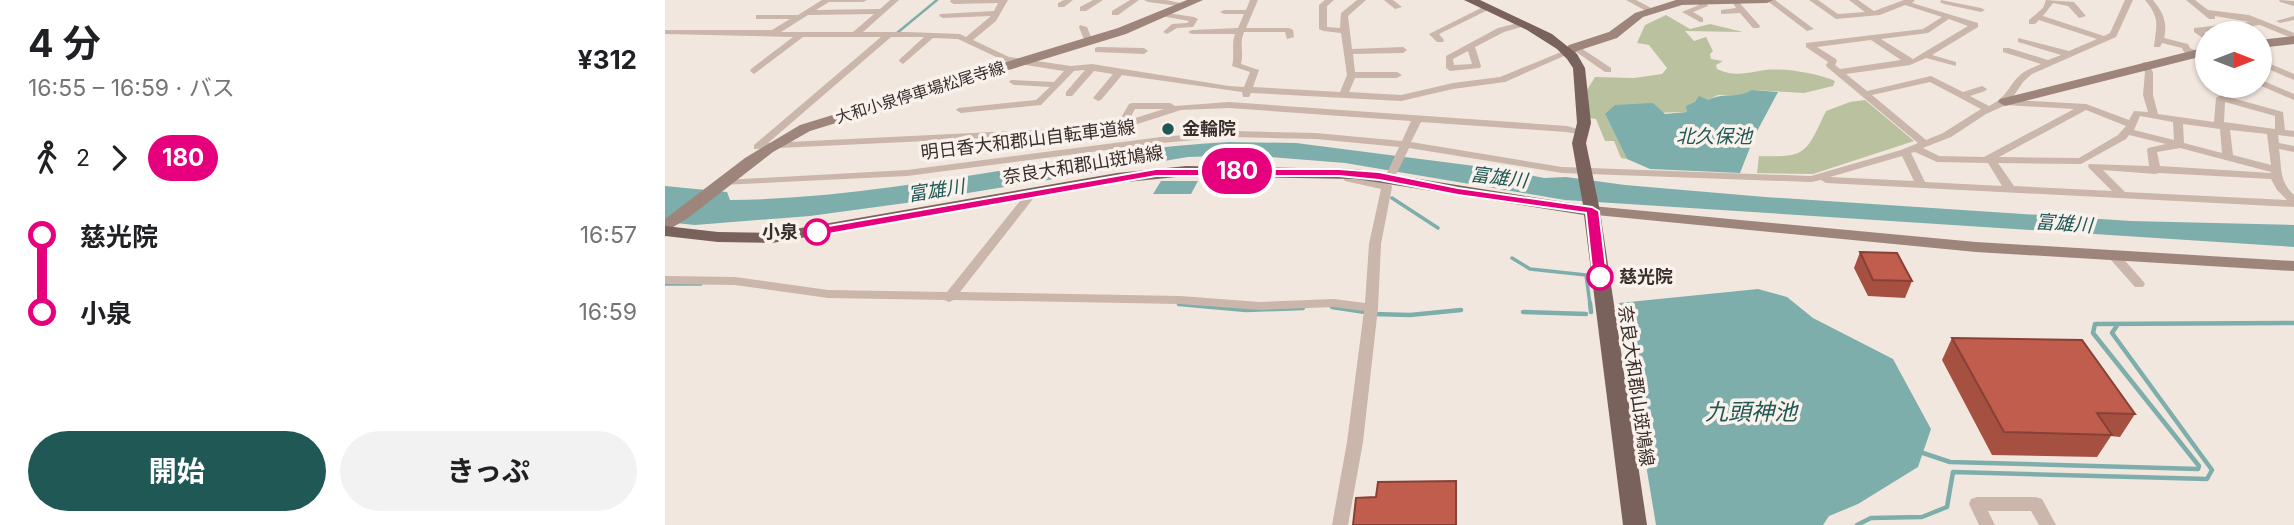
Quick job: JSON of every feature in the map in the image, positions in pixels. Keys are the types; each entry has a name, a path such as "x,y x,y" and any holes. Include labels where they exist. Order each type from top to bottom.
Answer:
{"main road":[{"path":"1471,0 1572,50"},
{"name":"奈良大和郡山斑鳩線","path":"1572,50 1579,68 1584,123 1579,144 1592,209 1635,525"},
{"name":"奈良大和郡山斑鳩線","path":"665,228 718,237 772,238 1156,173 1344,173 1592,209"}],"street":[{"path":"665,32 774,33 827,0 863,0"},
{"path":"854,35 895,0"},
{"path":"969,39 993,19 997,13 1003,0 955,1 946,15 997,13"},
{"path":"1061,5 1069,0"},
{"path":"1083,9 1099,0"},
{"path":"1115,13 1135,0"},
{"path":"1148,0 1191,2"},
{"path":"1242,105 1255,74 1252,69 1236,66 1239,55 1236,42 1254,0"},
{"path":"1388,0 1398,6"},
{"path":"1630,0 1649,9"},
{"path":"774,33 771,35 910,34 969,39 1007,59 1071,69 1092,67 1248,90 1401,98 1444,88 1502,80 1613,35 1649,9 1674,2 1768,0 1809,29"},
{"path":"1813,0 1836,17 1873,14 1908,1 1975,25 1910,62 1838,72"},
{"path":"1853,0 1873,14"},
{"path":"2082,16 2071,4 2050,0 2046,9 2034,20 2105,39"},
{"path":"2005,102 2019,80 2049,63 2105,39 2116,31 2129,0"},
{"path":"2149,0 2159,9 2162,35 2158,43 2185,46 2195,50"},
{"path":"2190,0 2216,21"},
{"path":"2283,0 2294,4"},
{"path":"1343,31 1323,29 1323,5 1329,1 1358,3"},
{"path":"1734,1 1756,26"},
{"path":"1929,10 1945,1 1981,10"},
{"name":"大和小泉停車場松尾寺線","path":"665,228 768,147 823,122 1022,61 1094,46 1191,2"},
{"path":"1700,20 1686,12 1701,8 1701,2"},
{"path":"1321,110 1352,75 1343,31 1344,15 1358,3"},
{"path":"1440,40 1433,34 1460,27 1473,13 1488,8"},
{"path":"1724,12 1743,10"},
{"path":"759,17 882,11"},
{"path":"1224,12 1249,12"},
{"path":"2205,12 2241,15 2258,21"},
{"path":"1164,14 1194,19 1190,25 1175,26 1167,32"},
{"path":"1921,184 1915,148 1889,111 1830,65 1833,61 1807,45 1925,31 1949,16"},
{"path":"2280,21 2294,18"},
{"path":"1471,47 1501,30 1522,24"},
{"path":"910,34 922,25"},
{"path":"1083,27 1094,46 1139,51"},
{"path":"2272,27 2294,38"},
{"path":"1192,32 1289,30 1290,37"},
{"path":"754,71 801,35"},
{"path":"888,35 758,147 1110,130 1192,106 1242,105 1581,132"},
{"path":"903,61 930,36"},
{"path":"1872,37 1910,62"},
{"path":"2272,42 2294,38"},
{"path":"2021,40 2069,54"},
{"path":"1349,52 1403,50"},
{"path":"1572,50 1592,58 1608,70"},
{"path":"2006,50 2049,63"},
{"path":"1098,98 1117,72 1139,51"},
{"path":"1592,58 1605,55"},
{"path":"1924,55 1953,64"},
{"path":"1811,179 1915,148 1947,135 2005,102 2144,65 2195,55"},
{"path":"744,65 763,65"},
{"path":"2144,65 2148,72 2148,95 2154,116"},
{"path":"2273,68 2294,65"},
{"path":"1069,94 1092,67"},
{"path":"2273,68 2294,77"},
{"path":"961,110 1038,103 1045,99 1054,85 1071,69"},
{"path":"1352,75 1397,75"},
{"path":"1864,94 1931,79 1989,109"},
{"path":"1014,82 1054,85"},
{"path":"1417,84 1417,96"},
{"path":"2272,88 2294,97"},
{"path":"1962,95 1982,89"},
{"path":"2228,157 2222,125 2221,98 2280,114 2274,145 2276,173 2278,185 2294,203"},
{"path":"2005,102 2086,107 2129,128 2276,173"},
{"path":"1988,160 2086,107"},
{"path":"1915,148 1937,159 2081,161 2122,137 2137,113 2294,134"},
{"path":"1392,173 1418,117"},
{"path":"2178,120 2179,145"},
{"name":"明日香大和郡山自転車道線","path":"724,184 907,173 1215,135 1316,136 1406,146 1562,170 1811,179 2294,203"},
{"path":"2155,171 2152,150 2179,145"},
{"path":"2274,145 2294,149"},
{"path":"1988,160 2010,189"},
{"path":"2121,194 2093,166 2155,171 2276,173"},
{"path":"1340,525 1355,442 1371,311 1375,244 1388,187 1349,179 1344,173"},
{"path":"949,298 1032,193"},
{"path":"1592,209 1952,245 2294,266"},
{"path":"2115,257 2139,285"},
{"path":"665,280 735,281 810,293 949,298 1180,300 1260,306 1334,303 1371,311"},
{"path":"1987,525 1977,504 2036,504 2048,525"}],"green space":[{"path":"1666,15 1690,29 1710,24 1743,32 1685,31 1694,41 1706,37 1713,51 1710,54 1711,59 1723,61 1716,65 1717,69 1735,74 1765,70 1800,72 1835,81 1833,86 1804,93 1753,90 1744,96 1718,95 1695,102 1687,112 1605,114 1627,159 1621,158 1614,141 1605,141 1596,119 1590,118 1587,90 1595,77 1634,78 1662,74 1667,68 1649,45 1637,43 1645,25"},
{"path":"1865,100 1914,141 1813,174 1757,173 1759,156 1796,154 1809,144 1826,111 1850,102"}],"water":[{"name":"北久保池","path":"1752,90 1778,92 1755,135 1740,173 1650,169 1627,159 1605,114 1615,105 1653,103 1665,114 1687,112 1686,106 1695,102 1699,96 1708,100"},
{"name":"富雄川","path":"1229,142 1296,143 1498,169 1544,178 1566,177 1765,197 2131,221 2294,225 2294,247 1565,200 1345,163 1243,155 1188,157 810,216 695,225 665,222 665,186 727,192 730,200 793,198 918,184 1104,155"},
{"path":"1161,181 1198,181 1191,194 1153,194"},
{"name":"九頭神池","path":"1758,289 1787,297 1813,318 1893,359 1931,429 1918,467 1858,504 1829,516 1823,525 1656,525 1619,303"}],"building":[{"path":"1860,252 1897,253 1912,281 1873,280"},
{"path":"1952,338 2082,340 2135,414 2097,413 2112,435 2004,432"},
{"path":"1456,481 1456,525 1353,525 1356,498 1376,497 1378,482"}],"waterway":[{"path":"897,33 937,0"},
{"path":"1392,198 1438,228"},
{"path":"1512,258 1530,269 1586,275 1590,304"},
{"path":"665,284 701,284"},
{"path":"1590,303 1591,312"},
{"path":"1183,304 1179,304 1246,310 1303,308"},
{"path":"1332,307 1365,312"},
{"path":"1373,314 1410,315 1461,310"},
{"path":"1523,312 1586,314"},
{"path":"1923,453 1950,462 2198,469 2199,466 2093,333 2095,324 2294,323"},
{"path":"1857,525 1871,518 1922,517 1947,507 1953,472 2207,479 2212,470 2112,333 2118,324"}],"bus line":[{"name":"180","path":"817,232 1156,173 1339,173 1379,176 1592,211 1600,277"}],"place":[{"name":"金輪院","path":"1168,129"},
{"name":"小泉","path":"817,232"},
{"name":"慈光院","path":"1600,277"}]}
